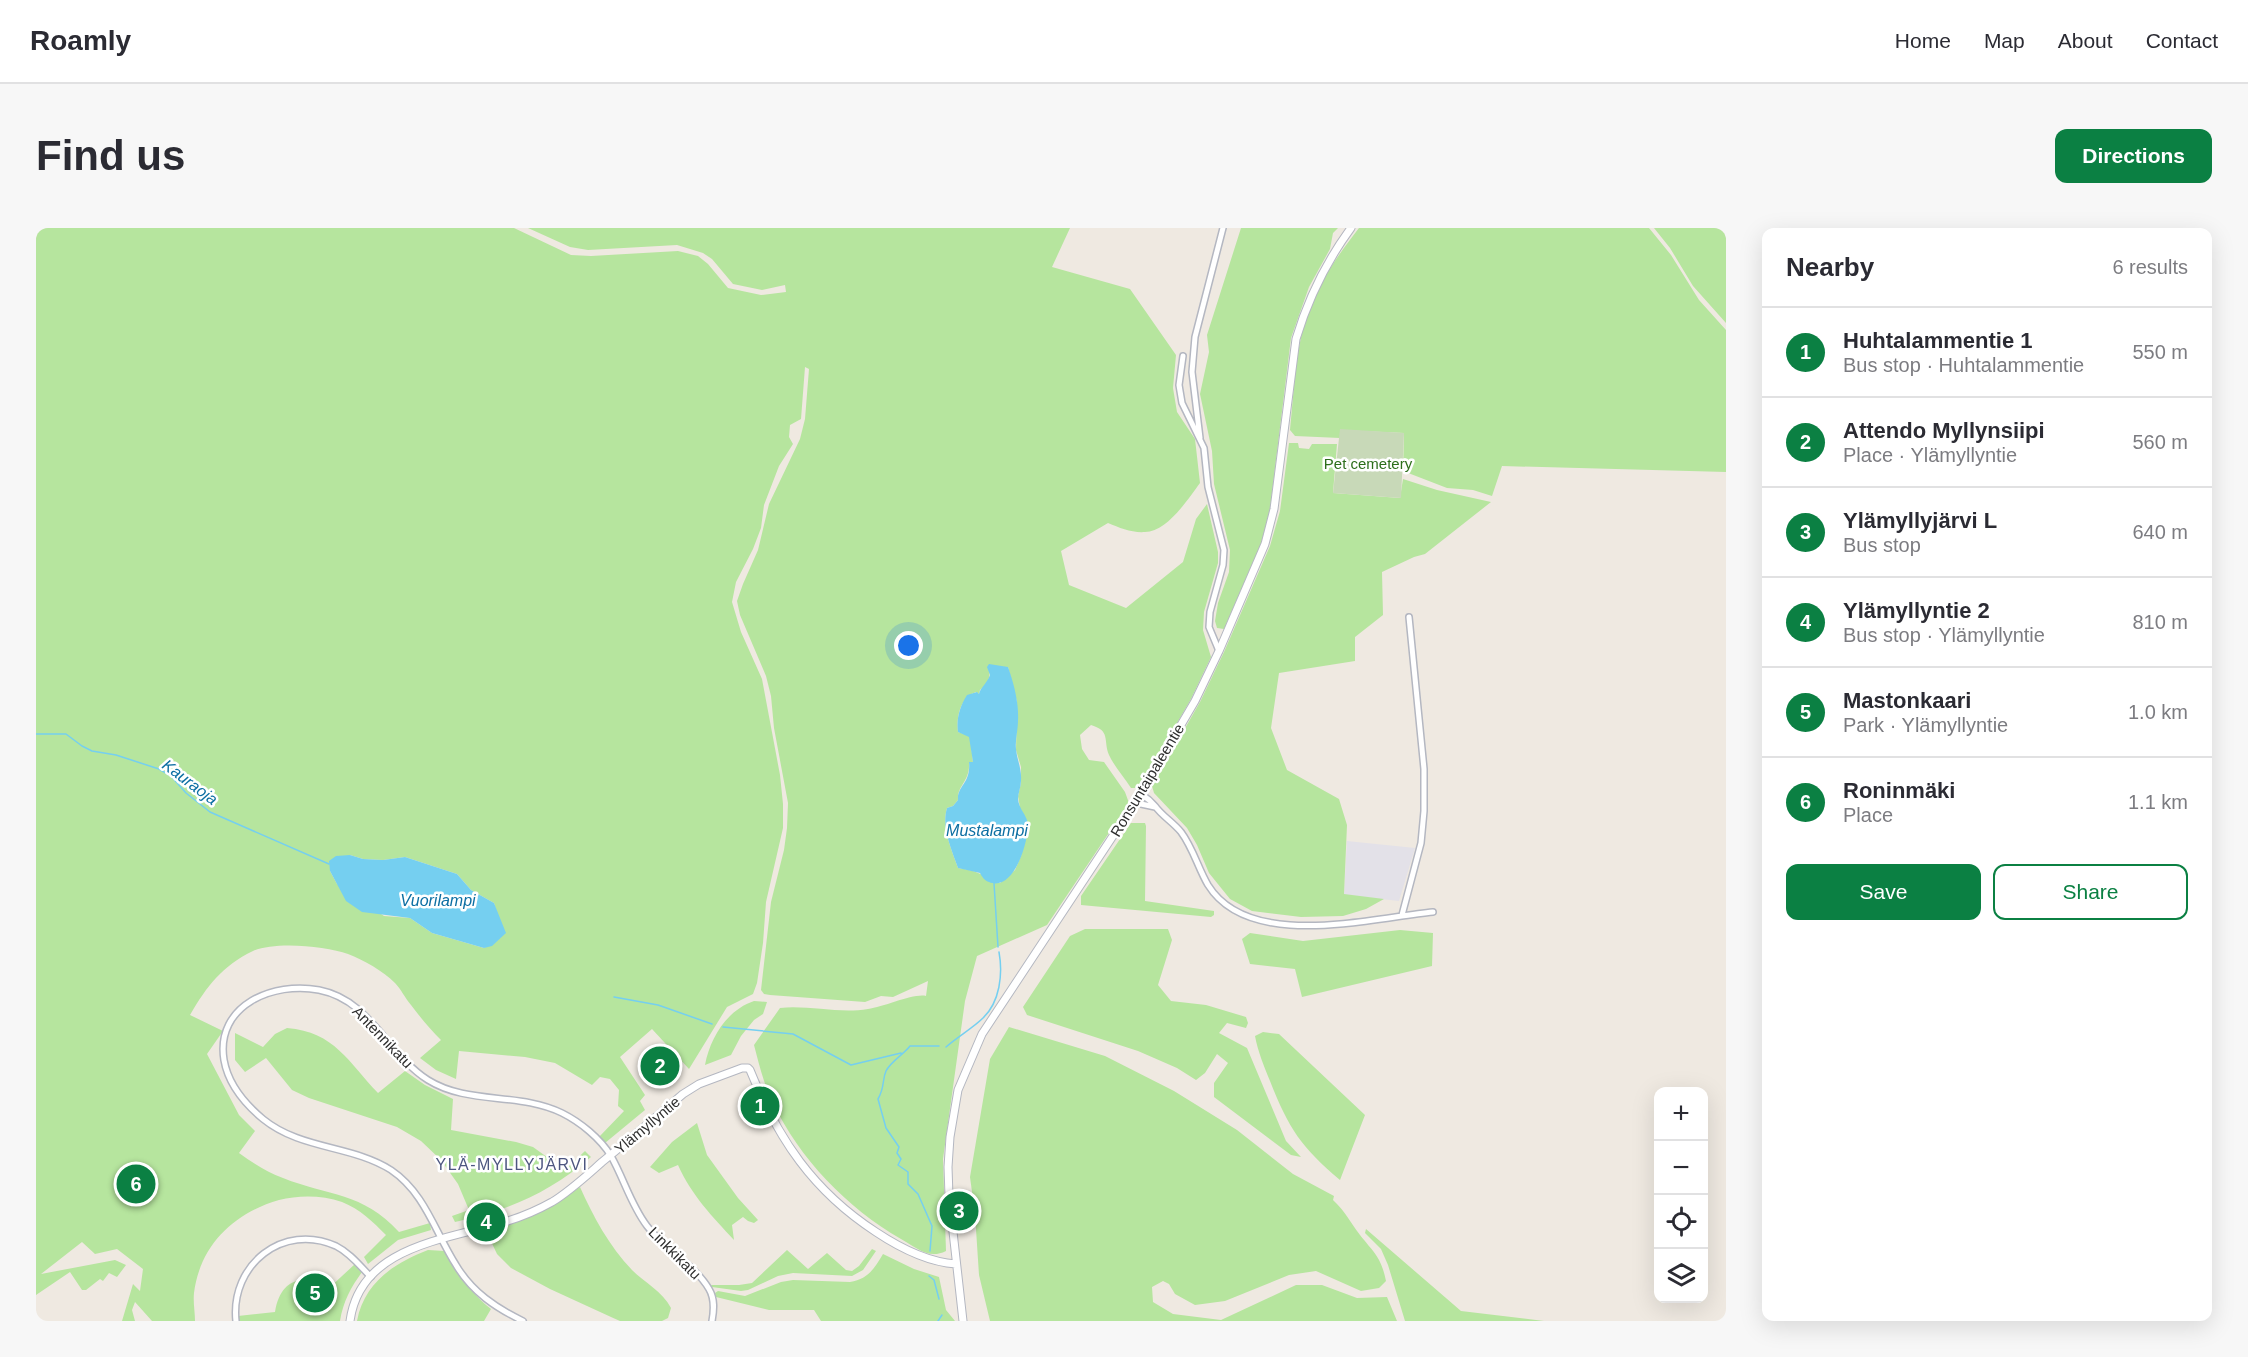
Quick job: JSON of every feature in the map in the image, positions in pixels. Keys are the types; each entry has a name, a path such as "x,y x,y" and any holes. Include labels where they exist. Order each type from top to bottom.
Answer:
{"street":[{"path":"1201,443 1192,372 1195,337 1223,228"},
{"name":"Ronsuntaipaleentie","path":"963,1321 948,1167 953,1113 963,1079 982,1034 1138,798 1195,701 1219,651 1265,544 1274,509 1296,339 1303,314 1313,290 1350,228"},
{"path":"1183,356 1179,385 1182,403 1204,448 1208,487 1224,550 1223,565 1210,612 1209,627 1219,651"},
{"path":"1402,915 1418,854 1424,811 1424,769 1409,617"},
{"path":"1138,798 1145,797 1151,801 1182,833 1212,891 1237,913 1281,923 1335,925 1433,912"},
{"name":"Antennikatu","path":"442,1239 418,1195 390,1170 372,1161 300,1140 281,1132 245,1101 227,1073 223,1051 226,1032 242,1007 259,996 282,989 302,987 322,990 339,996 353,1004 366,1016 411,1066 432,1082 464,1095 525,1101 561,1113 576,1121 595,1137 610,1155"},
{"name":"Ylämyllyntie","path":"350,1321 351,1311 359,1294 371,1277 393,1257 407,1250 504,1223 531,1212 565,1193 683,1094 699,1084 737,1069 748,1068 770,1116 789,1148 823,1190 851,1215 887,1240 932,1261 956,1264"},
{"name":"Linkkikatu","path":"610,1155 635,1208 646,1225 707,1286 714,1302 712,1321"},
{"path":"442,1239 457,1267 480,1294 496,1307 524,1321"},
{"path":"236,1321 237,1292 250,1265 263,1253 280,1244 298,1240 339,1247 371,1277"}],"shaded area":[{"path":"1347,841 1415,848 1399,901 1344,895"}],"green space":[{"path":"36,228 514,228 571,255 678,251 698,256 708,264 728,288 761,295 786,292 785,285 762,290 733,284 712,259 703,253 677,245 588,250 570,247 528,228 1070,228 1052,267 1130,289 1176,355 1173,388 1177,412 1195,439 1200,483 1176,514 1153,531 1135,532 1108,523 1061,551 1069,585 1126,608 1183,562 1196,519 1207,504 1218,552 1218,563 1204,612 1203,630 1211,657 1191,699 1145,778 1136,788 1131,788 1111,759 1104,733 1101,730 1091,725 1080,735 1082,749 1089,760 1104,762 1125,792 1129,803 1047,925 977,956 965,1001 943,1159 946,1251 933,1254 917,1249 881,1227 826,1180 796,1143 773,1103 754,1045 780,1008 846,1011 868,1009 914,996 926,996 928,981 893,997 881,996 865,1002 770,995 764,994 761,990 771,902 784,850 788,803 766,676 740,615 737,601 758,550 769,504 800,439 805,419 809,369 805,367 801,419 790,425 789,437 793,444 779,466 764,505 761,528 736,582 732,602 741,632 762,679 780,775 783,804 783,828 766,902 763,943 757,983 753,994 727,1007 689,1069 652,1029 620,1057 645,1095 640,1101 645,1110 605,1143 599,1137 624,1111 618,1106 619,1090 610,1079 600,1077 592,1085 555,1063 525,1057 459,1051 456,1079 436,1070 420,1058 441,1040 395,983 373,966 339,951 314,947 287,945 253,951 232,963 216,978 190,1015 223,1031 207,1054 239,1115 255,1131 239,1153 277,1176 358,1202 386,1219 399,1232 430,1223 431,1230 398,1240 368,1264 364,1257 386,1235 366,1216 349,1205 327,1198 287,1198 248,1213 222,1233 212,1246 203,1260 198,1276 194,1296 195,1321 152,1321 135,1302 132,1310 135,1321 122,1321 133,1284 140,1291 143,1269 117,1249 95,1254 82,1242 41,1274 115,1260 126,1265 117,1277 109,1273 103,1281 100,1279 86,1290 82,1290 70,1272 36,1295","holes":["1008,667 1017,702 1016,750 1021,767 1018,796 1020,808 1027,821 1021,856 1015,870 1000,883 992,882 976,872 958,868 945,823 947,808 953,806 958,800 959,791 968,775 969,763 973,762 970,736 958,732 961,708 971,694 976,692 979,694 985,686 989,669","350,855 363,859 383,860 405,857 457,874 471,890 494,903 501,937 484,948 432,933 410,918 384,916 337,884 330,871"]},
{"path":"1241,228 1338,228 1333,233 1330,249 1309,287 1291,338 1270,509 1261,544 1224,629 1217,628 1215,621 1218,603 1229,572 1230,550 1214,484 1212,451 1200,394 1209,352 1207,335"},
{"path":"1359,228 1649,228 1671,255 1699,300 1726,330 1726,472 1502,466 1492,496 1473,490 1447,488 1403,471 1404,433 1340,430 1340,438 1295,436 1290,430 1294,387 1297,357 1307,315 1311,303 1336,259"},
{"path":"1654,228 1726,228 1726,323 1693,286 1670,248"},
{"name":"Pet cemetery","path":"1340,429 1404,433 1401,498 1333,493"},
{"path":"1289,443 1298,443 1299,448 1309,449 1312,444 1337,444 1333,493 1400,498 1403,479 1437,490 1491,502 1425,554 1382,572 1383,615 1355,637 1355,661 1279,673 1271,728 1287,770 1339,799 1347,825 1344,894 1384,899 1366,909 1343,916 1301,917 1252,911 1230,899 1209,873 1187,828 1154,793 1152,786 1200,702 1270,546 1280,511"},
{"path":"1131,823 1145,823 1146,826 1145,901 1214,911 1214,915 1211,917 1081,905 1081,896"},
{"path":"1085,929 1168,929 1172,940 1158,985 1171,1001 1206,1005 1246,1017 1248,1023 1246,1028 1227,1023 1219,1033 1247,1048 1286,1141 1301,1157 1291,1155 1214,1097 1214,1083 1228,1063 1217,1054 1205,1073 1196,1080 1177,1068 1138,1051 1027,1015 1023,1007 1070,936"},
{"path":"1400,930 1433,933 1432,966 1302,997 1295,969 1250,964 1242,939 1250,933 1303,941"},
{"path":"754,1001 767,1002 763,1014 754,1020 741,1036 731,1055 705,1065 711,1045 721,1026 736,1011"},
{"path":"1009,1027 1105,1056 1174,1091 1237,1130 1293,1174 1334,1196 1333,1200 1377,1256 1386,1281 1379,1288 1361,1291 1316,1271 1289,1275 1225,1301 1195,1305 1175,1294 1169,1284 1163,1281 1152,1287 1153,1302 1173,1314 1221,1320 1296,1285 1322,1285 1357,1298 1387,1297 1397,1321 990,1321 979,1275 970,1177 990,1059"},
{"path":"287,1028 317,1035 329,1042 349,1060 378,1093 405,1071 425,1085 453,1099 451,1130 533,1147 565,1170 585,1151 591,1157 560,1181 528,1199 493,1212 455,1222 452,1216 469,1210 458,1184 441,1160 421,1141 397,1127 309,1098 292,1090 266,1058 245,1072 235,1060 235,1033 263,1047 275,1034"},
{"path":"1263,1032 1279,1034 1365,1115 1340,1180 1306,1147 1283,1112 1256,1042 1255,1036"},
{"path":"697,1123 707,1155 738,1198 758,1220 754,1223 743,1217 732,1225 734,1240 696,1196 678,1165 659,1173 650,1167 672,1142"},
{"path":"580,1187 596,1220 616,1251 632,1270 668,1302 671,1308 668,1318 662,1321 620,1321 550,1289 511,1268 497,1254 489,1237 477,1240 476,1235 529,1216 554,1204"},
{"path":"1366,1229 1461,1311 1544,1321 1405,1321 1388,1265 1381,1249 1365,1233"},
{"path":"872,1249 876,1251 863,1270 852,1276 793,1273 778,1276 741,1291 711,1285 752,1283 787,1250 808,1269 827,1253 846,1270 852,1271 859,1266"},
{"path":"428,1250 445,1251 465,1283 491,1309 484,1321 357,1321 366,1296 382,1276 404,1261"},
{"path":"883,1254 914,1269 939,1277 946,1310 955,1321 821,1321 814,1310 769,1310 716,1297 715,1293 718,1291 745,1296 781,1282 793,1280 850,1282 870,1272"},
{"path":"355,1264 362,1272 348,1295 340,1321 239,1321 238,1316 275,1312 282,1293 294,1282 309,1281 328,1289"}],"water":[{"name":"Mustalampi","path":"989,664 1008,667 1014,687 1018,714 1016,749 1021,777 1018,799 1028,828 1019,862 1006,879 998,883 986,881 980,873 958,868 945,823 947,808 953,806 958,800 958,795 968,775 969,762 973,762 969,737 958,732 959,713 967,695 977,692 979,694 988,680 990,675 987,667"},
{"name":"Vuorilampi","path":"350,855 363,859 383,860 405,857 457,874 471,890 494,903 506,933 492,946 484,948 432,933 410,918 362,912 346,901 330,871 329,861 336,856"}],"waterway":[{"name":"Kauraoja","path":"36,734 66,734 92,751 116,755 159,769 171,776 186,793 210,812 329,864"},
{"path":"994,883 998,947"},
{"path":"946,1047 979,1022 993,1004 999,987 1001,969 999,952"},
{"path":"614,997 658,1005 712,1024"},
{"path":"723,1027 793,1034 851,1065 901,1053"},
{"path":"930,1251 932,1226 918,1194 908,1184 908,1172 898,1165 901,1159 897,1153 899,1147 886,1128 878,1099 886,1071 910,1046 939,1046"},
{"path":"929,1276 934,1280 939,1299"},
{"path":"938,1321 942,1315"}],"place":[{"name":"Attendo Myllynsiipi","path":"660,1066"},
{"name":"Huhtalammentie 1","path":"760,1106"},
{"name":"Roninmäki","path":"136,1184"},
{"name":"Ylämyllyjärvi L","path":"959,1211"},
{"name":"Ylämyllyntie 2","path":"486,1222"},
{"name":"Mastonkaari","path":"315,1293"}],"district":[{"name":"YLÄ-MYLLYJÄRVI","path":"512,1164"}]}
